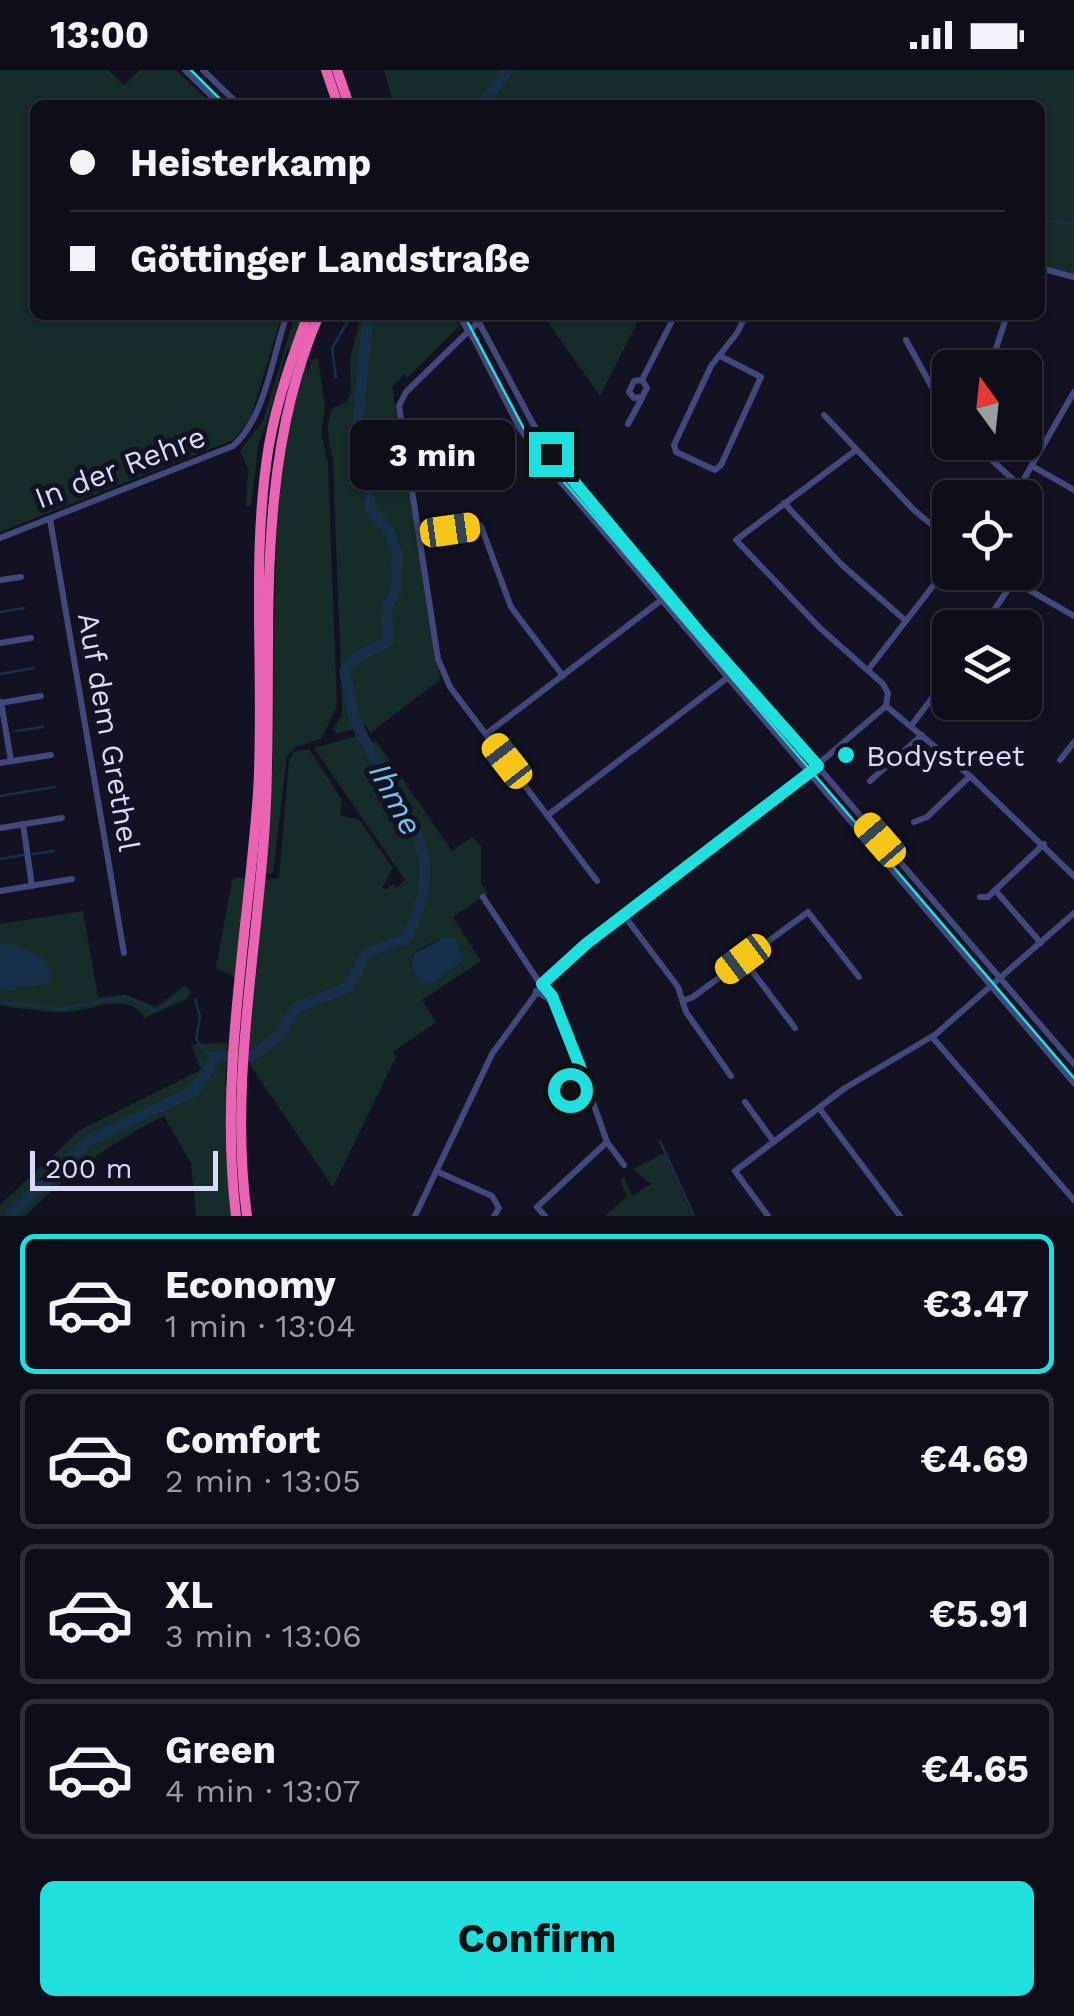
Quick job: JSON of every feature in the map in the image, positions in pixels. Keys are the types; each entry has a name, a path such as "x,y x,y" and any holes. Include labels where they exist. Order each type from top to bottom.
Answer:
{"highway":[{"path":"326,70 336,100"},
{"path":"337,70 347,100"},
{"path":"236,1216 231,1153 259,775 266,473 280,395 306,320"},
{"path":"240,1041 266,793 275,479 289,396 317,320"},
{"path":"238,1068 247,1216"}],"street":[{"path":"185,70 215,100"},
{"path":"205,71 234,100"},
{"path":"1045,269 1074,277"},
{"name":"In der Rehre","path":"0,538 233,446 248,432 258,409 285,320"},
{"path":"462,320 528,440 996,983 1074,1083"},
{"path":"475,320 406,392 399,406 440,666 450,687 597,881"},
{"path":"478,320 551,454 728,678 813,770 996,983 1074,1064"},
{"path":"642,380 672,320"},
{"path":"720,356 760,377 721,465 715,470 674,449 711,366 743,320"},
{"path":"996,350 1005,320"},
{"path":"906,340 932,387"},
{"path":"642,380 634,381 629,392 634,398 642,397"},
{"path":"628,424 646,388 642,380"},
{"path":"1024,480 1074,392"},
{"path":"824,415 932,525"},
{"path":"415,1216 492,1054 542,984 623,914 813,770 886,706 888,692 799,608 736,540 856,450"},
{"path":"992,460 1013,480"},
{"path":"1032,466 1074,490"},
{"path":"784,503 841,564 906,621"},
{"name":"Auf dem Grethel","path":"50,519 124,953"},
{"path":"419,535 481,526 512,607 562,676"},
{"path":"0,580 22,577"},
{"path":"868,670 932,587"},
{"path":"1027,590 1074,616"},
{"path":"486,734 665,598"},
{"path":"0,642 31,638"},
{"path":"548,815 728,678"},
{"path":"11,761 1,702 41,696"},
{"path":"911,726 932,698"},
{"path":"886,706 970,776 1074,876"},
{"path":"870,781 922,735"},
{"path":"1060,760 1074,742"},
{"path":"0,763 51,755"},
{"path":"914,822 927,817 970,776"},
{"path":"0,828 62,818"},
{"path":"23,824 32,886"},
{"path":"980,897 988,897 1044,844"},
{"path":"0,891 72,880"},
{"path":"996,890 1041,942"},
{"path":"483,898 552,996 608,1142 624,1165"},
{"path":"682,1000 693,997 808,912 858,977"},
{"path":"768,1216 734,1171 857,1080 932,1036 1074,913"},
{"path":"623,914 678,986 686,1012 731,1076"},
{"path":"743,959 795,1028"},
{"path":"536,991 554,1002"},
{"path":"932,1036 1074,1200"},
{"path":"558,1100 586,1082"},
{"path":"745,1102 774,1142"},
{"path":"819,1108 900,1216"},
{"path":"544,1216 536,1208 608,1142"},
{"path":"436,1171 492,1196 498,1204 494,1216"}],"green space":[{"path":"0,70 108,70 124,85 140,70 176,70 208,100 30,100 30,320 280,320 250,419 233,440 0,532"},
{"path":"384,70 1074,70 1074,274 1045,266 1045,100 392,100"},
{"path":"293,320 302,320 291,348 287,349 259,441 251,506 246,506 248,468 240,451 263,421"},
{"path":"360,320 367,320 358,408 370,320 455,320 459,326 407,378 404,374 392,387 440,680 370,733 366,725 337,734 333,729 342,715 342,699 333,461 328,427 333,408 347,402 351,392 350,359"},
{"path":"547,320 638,320 600,396"},
{"path":"307,355 308,379 310,361 318,358 325,407 321,432 328,463 337,706 321,739 296,747 287,756 273,873 264,875 273,763 277,503 289,418"},
{"path":"366,732 372,743 376,741 452,851 472,837 481,846 481,883 488,893 453,917 481,961 422,1000 436,1022 393,1052 396,1057 333,1187 248,1062 265,880 279,878 293,752 309,749 342,800 340,815 359,820 393,868 382,888 393,884 396,888 405,880 314,748 359,735 412,825 422,865 422,888 426,887 422,844 407,806 361,734","holes":["439,939 455,939 464,960 419,983 411,963 415,952"]},
{"path":"248,879 238,979 216,968 232,880"},
{"path":"83,911 98,997 129,996 156,1007 185,985 191,992 187,999 144,1018 137,1009 118,1004 63,1012 0,1006 0,924"},
{"path":"227,1043 225,1085 229,1085 232,1216 196,1216 191,1163 164,1116 90,1160 25,1216 0,1216 0,1205 80,1130 201,1070 191,1044"},
{"path":"664,1153 692,1216 605,1216 627,1196 620,1180 624,1177 632,1196 651,1184 633,1169"}],"water":[{"path":"447,936 455,939 464,960 430,984 419,983 411,963 415,953"},
{"path":"0,944 40,956 52,975 48,982 31,987 17,985 15,991 0,989"}],"waterway":[{"name":"Ihme","path":"486,100 508,70"},
{"path":"1045,221 1074,223"},
{"name":"Ihme","path":"10,1216 88,1141 194,1091 217,1056 250,1056 258,1052 279,1035 297,1007 347,988 368,954 406,939 418,911 424,886 420,843 402,802 358,726 345,673 352,661 389,641 386,607 396,592 397,556 390,532 371,510 366,466 356,442 368,320"},
{"path":"336,378 332,348 348,321"},
{"path":"0,612 24,608"},
{"path":"0,674 34,668"},
{"path":"16,731 43,727"},
{"path":"0,796 55,787"},
{"path":"33,854 54,851"},
{"path":"0,859 23,855"},
{"path":"0,1002 62,1009 125,996 156,1011 182,994 187,995"},
{"path":"195,999 200,1017 196,1039 205,1052 217,1056"},
{"path":"660,1141 694,1216"}],"tram line":[{"path":"191,70 221,100"},
{"path":"467,320 523,427 553,469 1074,1078"}],"place":[{"name":"Bodystreet","path":"846,755"}],"route":[{"path":"551,454 701,634 818,766 586,944 542,984 550,991 586,1082 570,1090"}]}
